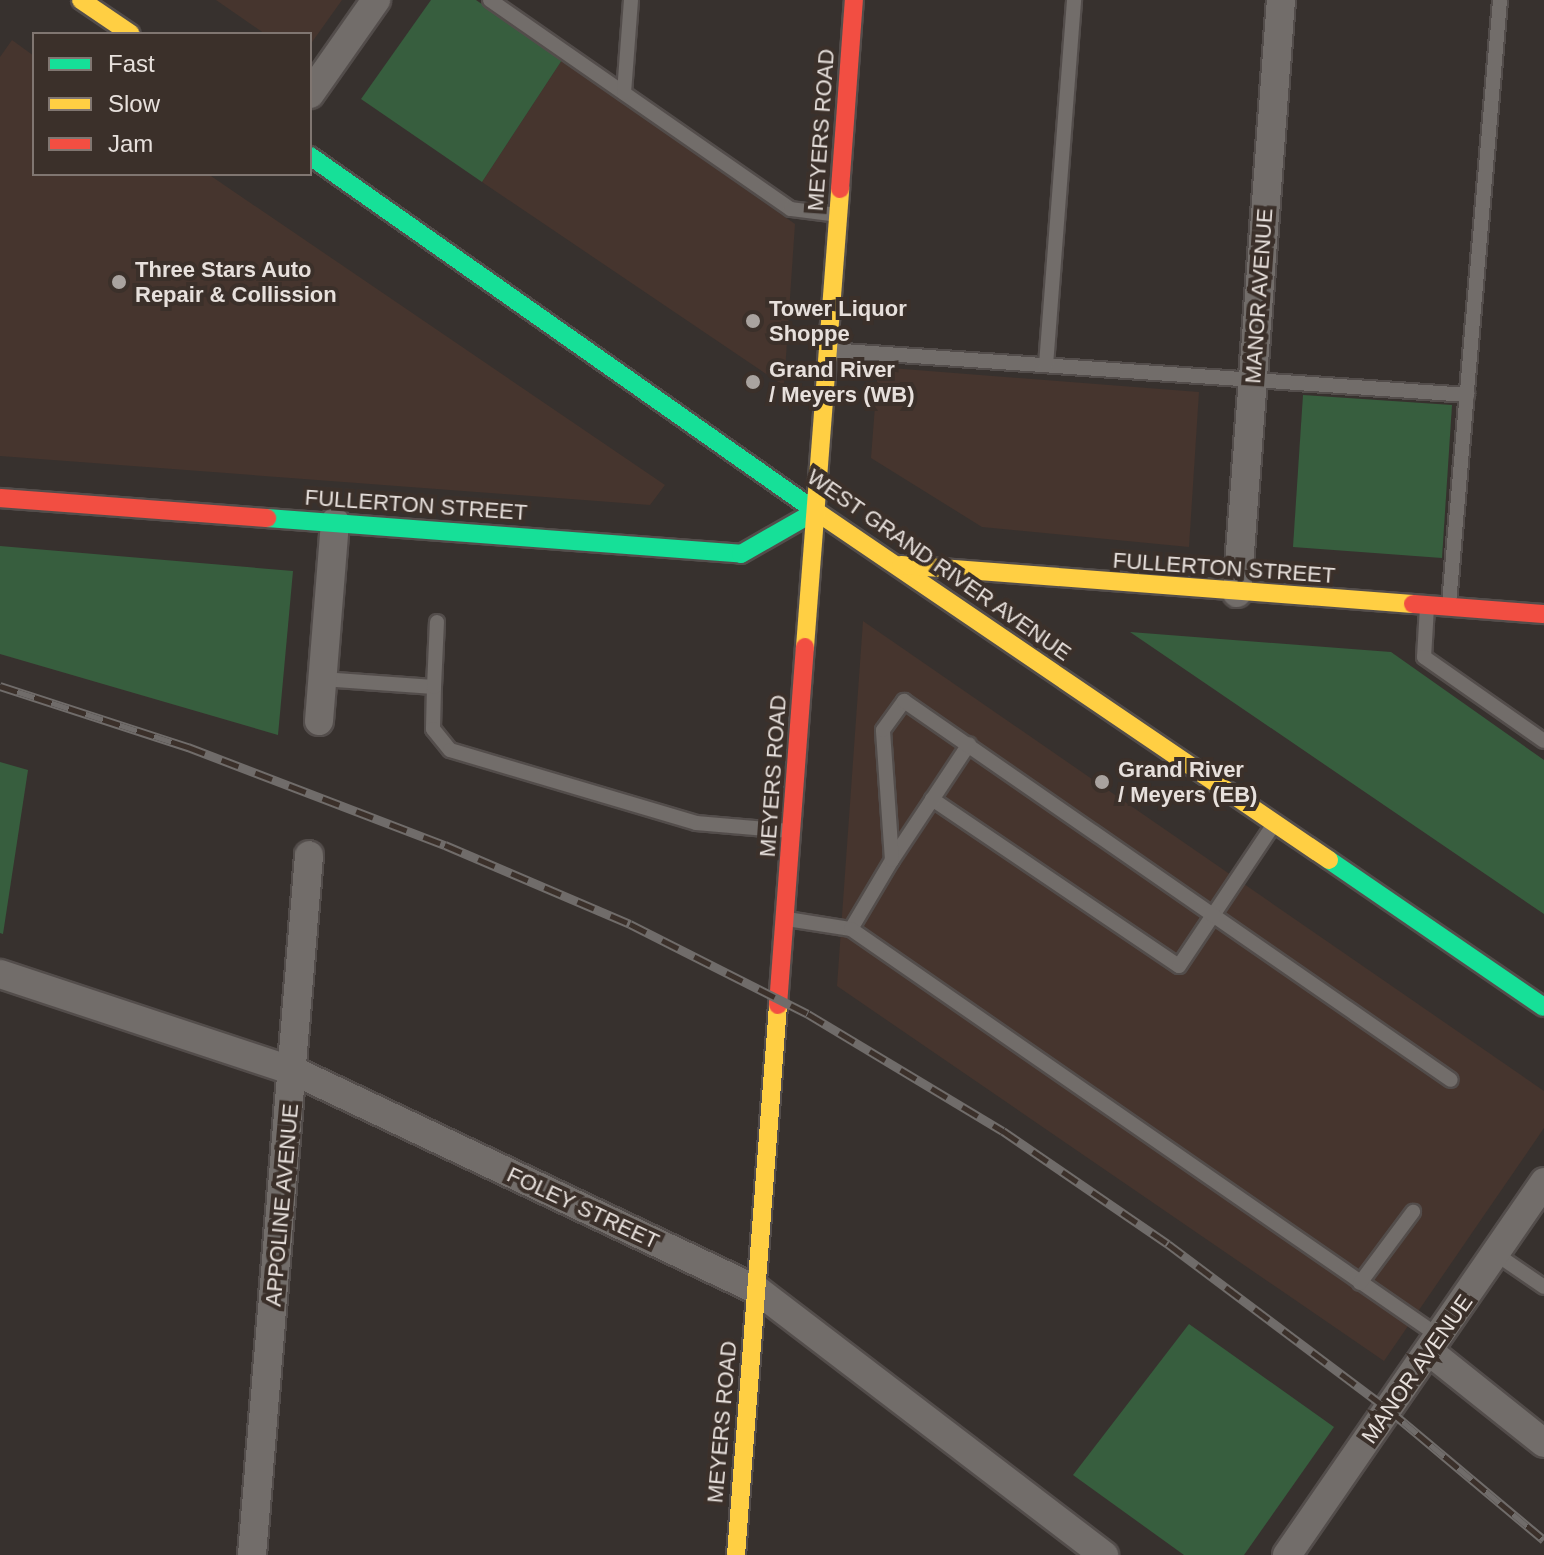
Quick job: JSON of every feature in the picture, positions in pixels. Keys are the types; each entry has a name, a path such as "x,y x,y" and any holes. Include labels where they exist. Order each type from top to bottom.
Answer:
{"street":[{"path":"81,0 128,32"},
{"path":"312,91 376,0"},
{"name":"MEYERS ROAD","path":"736,1555 787,919 854,0"},
{"name":"MANOR AVENUE","path":"1237,593 1281,0"},
{"name":"WEST GRAND RIVER AVENUE","path":"312,157 816,511 901,565 1544,1007"},
{"name":"FULLERTON STREET","path":"0,498 741,554 816,511"},
{"path":"319,721 335,522"},
{"name":"FULLERTON STREET","path":"901,565 1544,614"},
{"name":"APPOLINE AVENUE","path":"252,1555 294,1071 309,855"},
{"name":"FOLEY STREET","path":"0,974 294,1071 757,1290 1104,1555"},
{"name":"MANOR AVENUE","path":"1287,1555 1435,1345 1544,1182"},
{"path":"1435,1345 1544,1443"}],"lane":[{"path":"490,0 791,209 839,215"},
{"path":"624,93 631,0"},
{"path":"1046,365 1074,0"},
{"path":"1449,608 1500,0"},
{"path":"828,350 1467,395"},
{"path":"1427,606 1424,657 1544,741"},
{"path":"437,622 433,729 450,750 696,823 793,831"},
{"path":"322,679 434,687"},
{"path":"892,860 883,730 904,701 1451,1080"},
{"path":"851,929 892,860 969,744"},
{"path":"932,799 1179,966 1275,824"},
{"path":"787,919 851,929 1360,1283 1435,1345"},
{"path":"1360,1283 1413,1212"},
{"path":"1496,1254 1544,1287"}],"shaded area":[{"path":"216,0 342,0 312,42 312,32 262,32"},
{"path":"12,40 32,55 32,176 211,176 665,485 650,505 0,456 0,57"},
{"path":"562,60 795,224 784,386 482,182"},
{"path":"878,367 1199,392 1189,547 982,527 871,458"},
{"path":"863,621 1544,1091 1544,1128 1384,1361 837,986"}],"green space":[{"path":"431,0 476,0 562,60 482,182 361,99"},
{"path":"1303,395 1452,405 1442,558 1293,547"},
{"path":"0,546 293,571 278,735 0,654"},
{"path":"1130,632 1391,652 1544,760 1544,914"},
{"path":"0,762 28,770 3,934 0,933"},
{"path":"1189,1324 1334,1427 1244,1555 1184,1555 1073,1475"}],"railway":[{"path":"0,686 188,747 445,845 630,924 808,1014 1003,1131 1168,1244 1389,1410 1544,1540"}],"traffic: fast":[{"path":"312,157 817,512"},
{"path":"267,518 741,554 816,511"},
{"path":"1329,860 1544,1007"}],"traffic: slow":[{"path":"81,0 128,32"},
{"path":"805,647 840,189"},
{"path":"817,512 1329,860"},
{"path":"901,565 1413,604"},
{"path":"736,1555 778,1005"}],"traffic: jam":[{"path":"840,189 854,0"},
{"path":"0,498 267,518"},
{"path":"1413,604 1544,614"},
{"path":"778,1005 805,647"}],"place":[{"name":"Three Stars Auto Repair & Collission","path":"119,282"},
{"name":"Tower Liquor Shoppe","path":"753,321"},
{"name":"Grand River / Meyers (WB)","path":"753,382"},
{"name":"Grand River / Meyers (EB)","path":"1102,782"}]}
